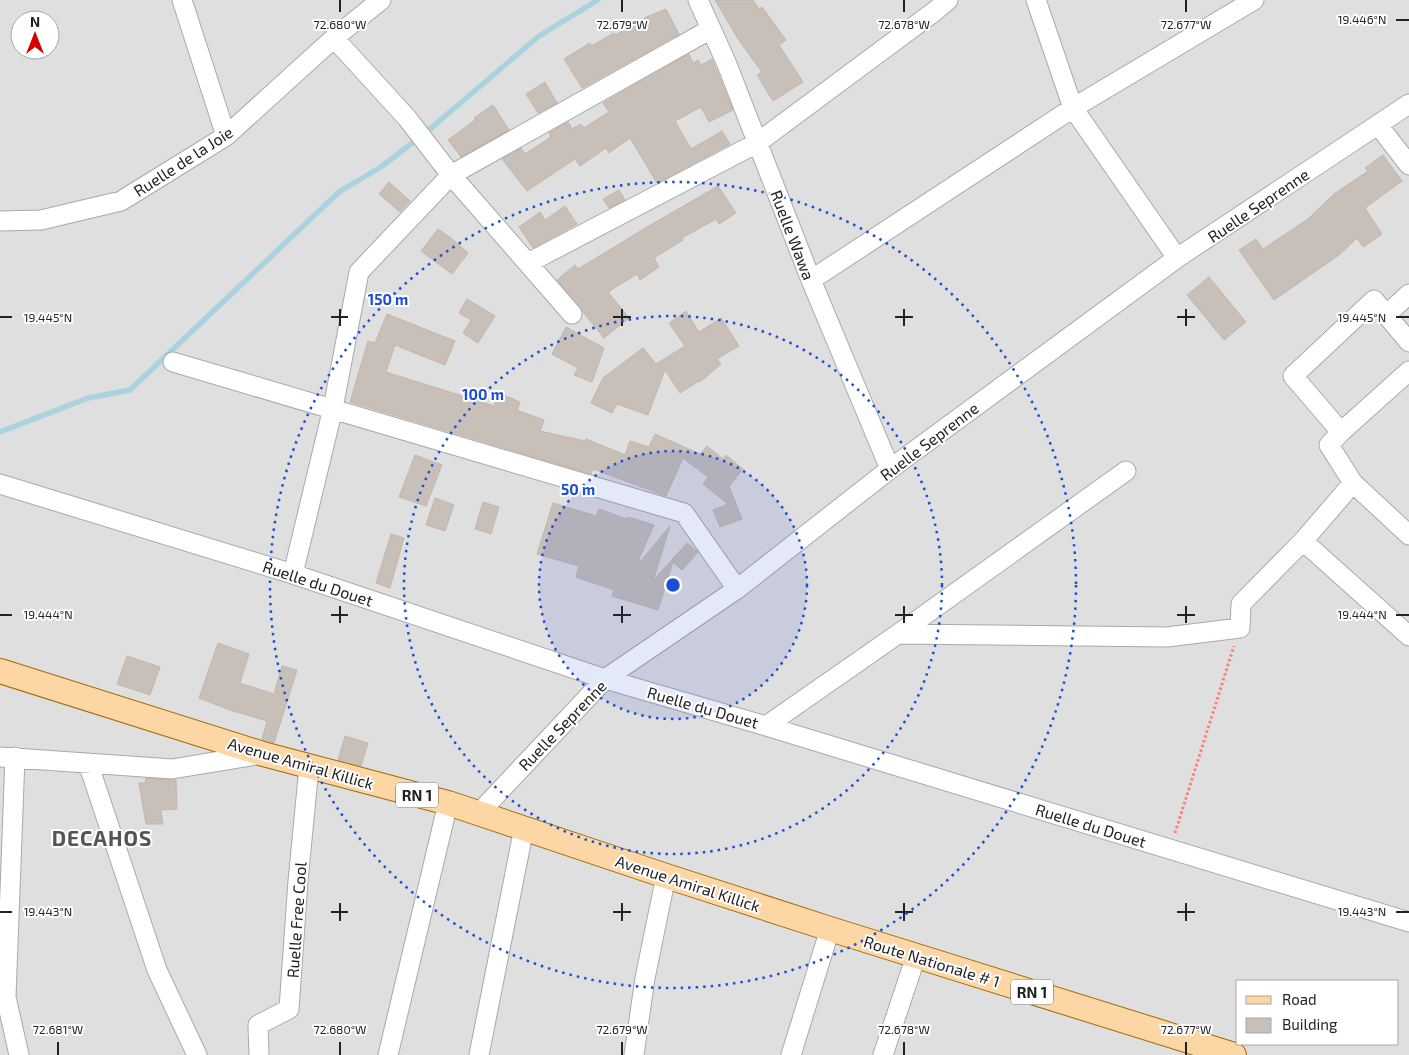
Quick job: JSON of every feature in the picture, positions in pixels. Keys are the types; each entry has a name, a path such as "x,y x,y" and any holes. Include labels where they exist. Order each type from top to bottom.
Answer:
{"main road":[{"name":"Avenue Amiral Killick","path":"0,671 263,754 448,803 830,929"},
{"name":"Route Nationale # 1","path":"830,929 1234,1055"}],"street":[{"path":"182,0 226,136"},
{"name":"Ruelle Wawa","path":"698,0 743,104 811,280 890,469"},
{"path":"1036,0 1073,108 1177,258"},
{"path":"811,280 1073,108 1254,0"},
{"name":"Ruelle de la Joie","path":"0,222 41,220 121,201 226,136 334,38 379,1"},
{"path":"528,263 757,143 936,4"},
{"path":"294,574 333,408 359,272 451,176 712,29"},
{"path":"334,38 407,118 451,176 572,314"},
{"name":"Ruelle Seprenne","path":"479,813 605,679 737,589 890,469 1177,258 1409,104"},
{"path":"1378,125 1409,166"},
{"path":"1386,315 1409,294"},
{"path":"1341,432 1293,376 1374,300 1409,342"},
{"path":"173,362 684,513 737,589"},
{"path":"1409,371 1329,444 1353,483 1409,535"},
{"path":"766,726 1126,471"},
{"path":"898,634 1167,637 1240,628 1240,604 1303,542 1353,483"},
{"name":"Ruelle du Douet","path":"0,484 294,574 605,679 766,726 1409,922"},
{"path":"1303,542 1409,636"},
{"path":"19,1055 6,997 7,757 172,769 263,754"},
{"path":"88,763 157,970 197,1055"},
{"name":"Ruelle Free Cool","path":"259,1055 258,1025 289,1008 298,881 309,767"},
{"path":"388,1055 448,803"},
{"path":"479,1055 524,828"},
{"path":"634,1055 646,978 666,876"},
{"path":"791,1055 830,929"},
{"path":"883,1055 916,956"}],"path":[{"path":"1170,849 1240,628"}],"shaded area":[{"path":"0,0 1409,0 1409,1055 0,1055"}],"building":[{"path":"715,0 753,0 759,9 762,7 786,40 779,45 803,82 773,101 757,75 762,72 738,39"},
{"path":"666,9 679,34 582,88 564,59 590,43 591,46 614,33 615,35 645,20 644,18"},
{"path":"689,54 693,63 698,60 701,65 712,59 733,110 709,122 701,107 675,121 691,149 722,131 730,144 657,183 630,138 609,153 606,148 580,166 575,159 527,191 502,159 521,148 525,154 551,137 549,133 568,122 572,129 581,124 584,128 609,112 603,103"},
{"path":"545,82 557,103 538,113 526,94"},
{"path":"493,105 509,130 461,157 448,140"},
{"path":"1383,155 1402,181 1365,208 1382,234 1363,247 1357,238 1339,255 1274,300 1239,250 1256,239 1263,249 1308,219 1334,194 1368,171 1365,168"},
{"path":"389,182 410,201 400,212 379,194"},
{"path":"718,186 736,213 719,224 716,219 682,238 683,240 654,258 659,267 640,280 637,274 608,292 629,318 604,338 557,280 575,265 578,269"},
{"path":"619,190 625,200 609,208 603,199"},
{"path":"565,206 577,224 533,248 519,227 540,212 545,220"},
{"path":"438,229 468,253 452,274 421,251"},
{"path":"1209,277 1246,322 1224,340 1187,295"},
{"path":"467,299 495,316 478,343 463,333 471,320 459,313"},
{"path":"686,311 699,332 721,318 739,346 717,359 721,364 700,382 680,393 665,370 648,415 617,404 612,413 591,403 603,378 643,348 656,364 685,346 669,323"},
{"path":"387,314 455,341 445,365 395,345 386,372 494,406 499,393 520,402 517,410 544,420 540,431 585,441 586,439 625,455 630,441 649,447 655,434 700,454 707,446 723,459 726,455 743,469 729,486 742,519 720,527 713,510 728,504 703,484 708,477 683,458 666,496 593,469 591,474 350,402 368,341 375,343"},
{"path":"566,327 604,348 592,382 574,375 578,368 552,354"},
{"path":"415,455 442,465 426,506 399,497"},
{"path":"435,498 454,505 445,531 426,525"},
{"path":"483,502 499,507 491,534 475,529"},
{"path":"553,503 596,516 599,509 627,519 628,517 654,525 638,561 640,562 670,526 653,581 687,543 698,552 682,570 673,562 658,610 612,596 614,590 576,577 579,566 537,554"},
{"path":"391,534 404,538 390,588 376,583"},
{"path":"218,643 249,654 240,683 274,694 282,666 297,670 274,743 262,739 267,721 199,698"},
{"path":"127,656 160,667 150,695 117,684"},
{"path":"345,736 368,743 361,766 338,760"},
{"path":"146,778 176,780 177,809 161,810 163,824 146,824 139,783 145,783"}],"waterway":[{"path":"0,432 88,398 130,390 339,192 381,167 430,129 539,36 598,0"}],"district":[{"name":"DECAHOS","path":"102,837"}]}
